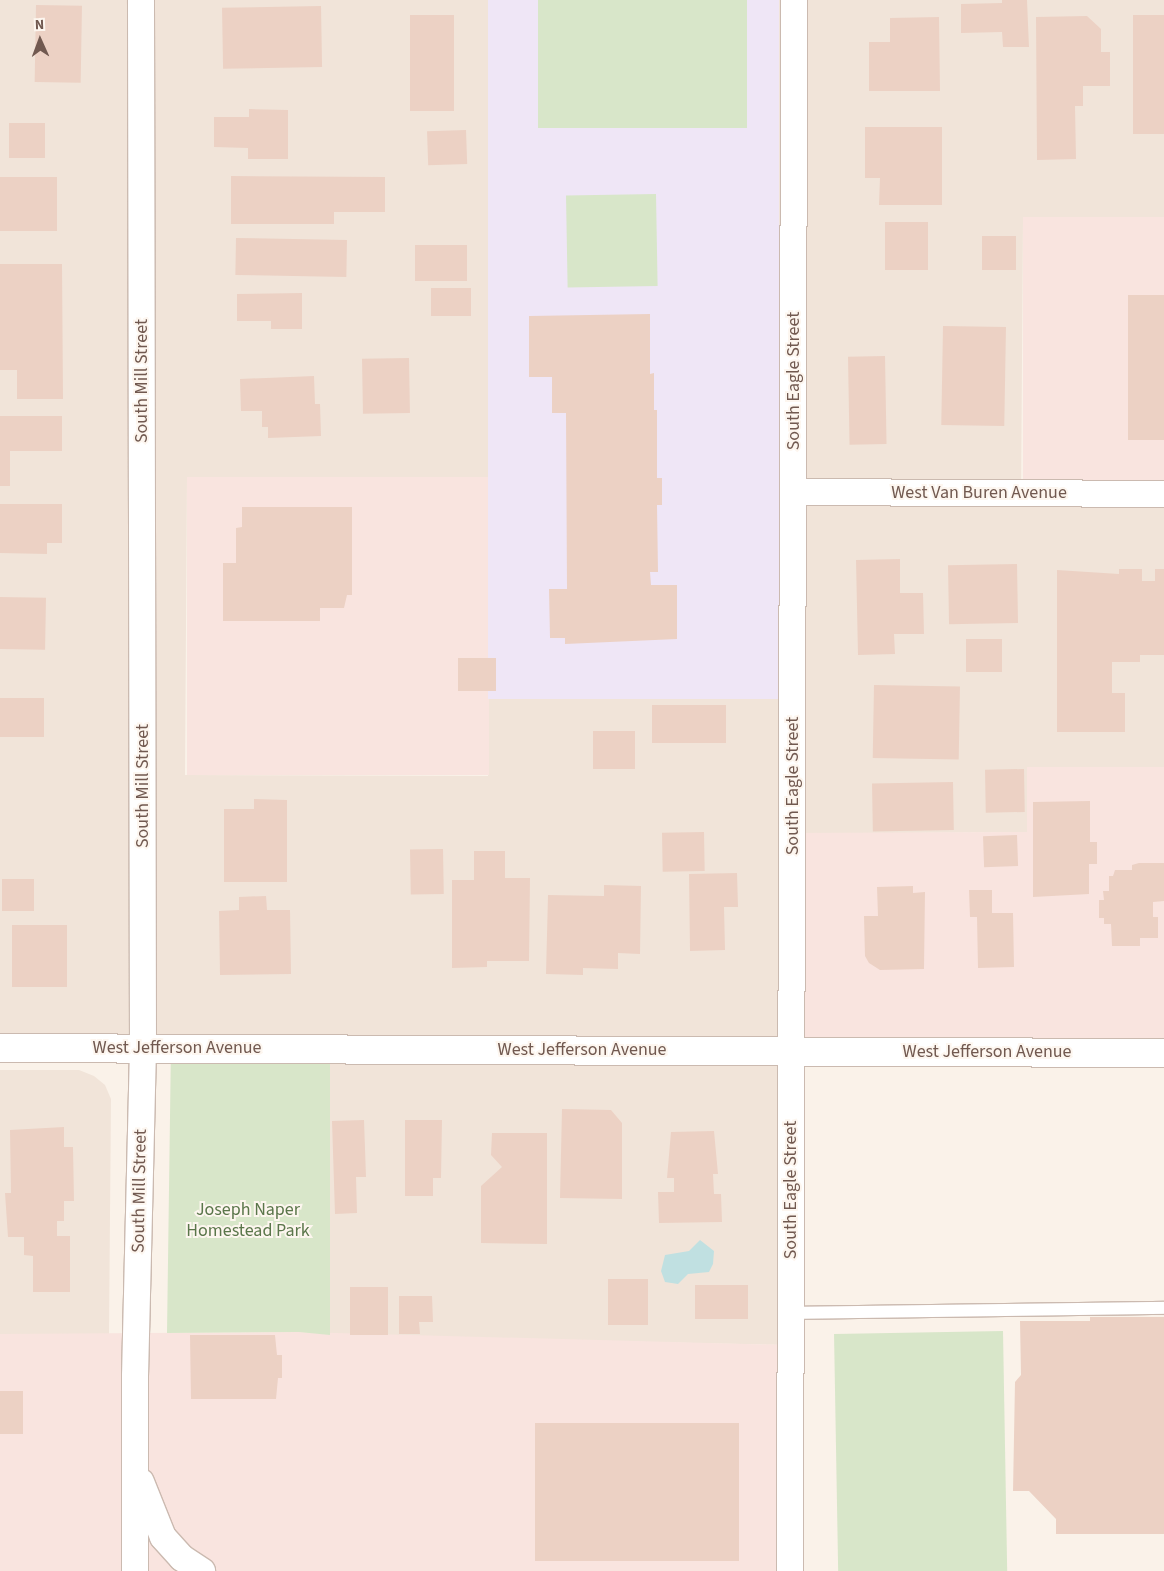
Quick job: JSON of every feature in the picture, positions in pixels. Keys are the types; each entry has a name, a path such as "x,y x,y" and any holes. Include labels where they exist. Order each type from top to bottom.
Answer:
{"street":[{"name":"South Mill Street","path":"135,1571 143,1048 141,0"},
{"name":"South Eagle Street","path":"790,1571 794,0"},
{"name":"West Van Buren Avenue","path":"794,492 1164,494"},
{"name":"West Jefferson Avenue","path":"0,1048 1164,1053"},
{"path":"136,1468 162,1537 182,1558 202,1571"}],"lane":[{"path":"791,1313 1164,1308"}],"shaded area":[{"path":"0,0 488,0 489,478 187,478 185,775 488,776 488,699 778,699 779,0 1164,0 1164,217 1023,220 1021,500 1164,498 1164,767 1027,767 1027,832 784,834 786,1345 330,1335 329,1044 0,1042"},
{"path":"488,0 779,0 779,699 488,699"},
{"path":"1023,217 1164,217 1164,498 1023,498"},
{"path":"187,477 489,477 489,775 187,775"},
{"path":"1027,767 1164,767 1164,1047 785,1045 784,833 1027,832"},
{"path":"0,1070 79,1070 94,1076 105,1085 111,1099 109,1334 0,1334"},
{"path":"299,1332 786,1345 784,1571 0,1571 0,1334"}],"green space":[{"path":"538,0 747,0 747,128 538,128"},
{"path":"656,194 658,286 568,288 566,196"},
{"name":"Joseph Naper Homestead Park","path":"171,1044 330,1044 330,1335 299,1332 167,1333"},
{"path":"1003,1331 1007,1571 838,1571 834,1334"}],"water":[{"path":"700,1240 714,1251 713,1264 709,1272 688,1274 678,1284 665,1282 661,1271 665,1255 689,1251"}],"building":[{"path":"1002,0 1027,0 1029,47 1003,47 1002,32 961,33 961,4 1002,3"},
{"path":"36,5 82,6 81,83 35,82"},
{"path":"321,6 322,67 223,69 222,8"},
{"path":"410,15 454,15 454,111 410,111"},
{"path":"1133,15 1164,15 1164,134 1133,134"},
{"path":"1087,16 1101,29 1101,52 1110,52 1110,86 1083,86 1083,106 1075,106 1076,159 1037,160 1036,17"},
{"path":"939,17 940,91 869,91 869,42 890,42 890,18"},
{"path":"249,109 288,110 288,159 248,159 248,148 214,147 214,117 249,117"},
{"path":"9,123 45,123 45,158 9,158"},
{"path":"865,127 942,127 942,205 879,205 880,178 865,178"},
{"path":"466,130 467,164 428,165 427,131"},
{"path":"231,176 385,177 385,212 334,212 334,224 231,224"},
{"path":"0,177 57,177 57,231 0,231"},
{"path":"885,222 928,222 928,270 885,270"},
{"path":"982,236 1016,236 1016,270 982,270"},
{"path":"236,238 347,240 346,277 235,275"},
{"path":"415,245 467,245 467,281 415,281"},
{"path":"0,264 62,264 63,399 17,399 17,370 0,370"},
{"path":"431,288 471,288 471,316 431,316"},
{"path":"302,293 302,329 271,329 271,321 237,321 237,294"},
{"path":"1128,295 1164,295 1164,440 1128,440"},
{"path":"650,314 650,374 654,373 654,410 657,410 657,478 662,478 662,505 657,505 658,572 650,572 651,585 677,585 677,639 565,644 565,638 550,638 549,589 567,589 566,413 552,413 552,377 529,377 529,316"},
{"path":"943,326 1006,327 1004,426 941,425"},
{"path":"885,356 887,444 850,445 848,357"},
{"path":"409,358 410,413 363,414 362,359"},
{"path":"314,376 315,404 320,404 321,436 268,438 268,427 262,427 262,411 241,411 240,379"},
{"path":"0,416 62,416 62,451 10,451 10,486 0,486"},
{"path":"0,504 62,504 62,543 47,543 47,554 0,553"},
{"path":"242,507 352,507 352,595 347,595 344,608 320,608 320,621 223,621 223,563 236,563 236,528 242,527"},
{"path":"900,559 900,593 923,593 924,634 894,634 895,654 858,655 856,560"},
{"path":"1017,564 1018,623 949,624 948,565"},
{"path":"1119,569 1142,569 1142,581 1155,581 1155,569 1164,569 1164,655 1140,655 1140,662 1112,662 1112,693 1125,693 1125,732 1057,732 1057,570 1119,574"},
{"path":"0,597 46,598 45,650 0,649"},
{"path":"966,639 1002,639 1002,672 966,672"},
{"path":"458,658 496,658 496,691 458,691"},
{"path":"874,685 960,687 959,759 873,758"},
{"path":"0,698 44,698 44,737 0,737"},
{"path":"652,705 726,705 726,743 652,743"},
{"path":"593,731 635,731 635,769 593,769"},
{"path":"1024,769 1025,812 986,813 985,770"},
{"path":"953,782 954,830 873,831 872,783"},
{"path":"254,799 287,800 287,882 224,882 224,809 254,809"},
{"path":"1090,801 1090,842 1097,842 1097,864 1089,864 1089,894 1033,897 1033,802"},
{"path":"704,832 705,871 663,872 662,833"},
{"path":"1017,835 1018,866 984,867 983,836"},
{"path":"443,849 444,894 411,895 410,850"},
{"path":"474,851 505,851 505,878 530,878 529,961 487,961 487,967 452,968 452,880 474,880"},
{"path":"1139,863 1164,863 1164,901 1153,902 1153,917 1158,917 1158,938 1140,938 1140,946 1112,946 1111,924 1104,924 1104,918 1099,918 1099,900 1104,900 1103,891 1109,891 1109,876 1113,876 1115,870 1132,870 1132,865"},
{"path":"737,873 738,907 724,907 725,950 690,951 689,874"},
{"path":"2,879 34,879 34,911 2,911"},
{"path":"604,885 641,886 640,954 618,953 618,969 583,968 583,975 546,974 548,895 604,896"},
{"path":"913,886 913,893 925,892 924,969 880,970 869,963 865,956 864,916 878,916 877,887"},
{"path":"969,890 992,890 992,913 1013,913 1014,967 978,968 977,917 970,917"},
{"path":"266,896 267,910 290,910 291,974 220,975 219,911 239,910 239,897"},
{"path":"12,925 67,925 67,987 12,987"},
{"path":"562,1109 611,1110 622,1123 622,1199 560,1198"},
{"path":"364,1120 366,1177 356,1177 357,1213 335,1214 332,1121"},
{"path":"405,1120 442,1120 441,1178 433,1178 433,1196 405,1196"},
{"path":"64,1127 64,1147 73,1147 74,1201 64,1201 64,1221 57,1221 57,1236 70,1236 70,1292 33,1292 33,1256 24,1255 24,1237 8,1237 5,1193 11,1193 10,1130"},
{"path":"714,1131 718,1174 713,1174 714,1194 721,1194 722,1222 659,1223 658,1192 674,1192 674,1178 667,1178 671,1132"},
{"path":"492,1133 547,1133 547,1244 481,1243 481,1186 502,1167 491,1155"},
{"path":"608,1279 648,1279 648,1325 608,1325"},
{"path":"695,1285 748,1285 748,1319 695,1319"},
{"path":"350,1287 388,1287 388,1335 350,1335"},
{"path":"399,1296 432,1296 433,1322 419,1322 420,1334 399,1334"},
{"path":"1090,1317 1164,1317 1164,1534 1056,1534 1056,1519 1029,1491 1013,1491 1015,1382 1021,1375 1020,1321 1090,1321"},
{"path":"190,1335 275,1335 277,1355 282,1355 282,1378 278,1378 276,1399 191,1399"},
{"path":"0,1391 23,1391 23,1434 0,1434"},
{"path":"535,1423 739,1423 739,1561 535,1561"}]}
